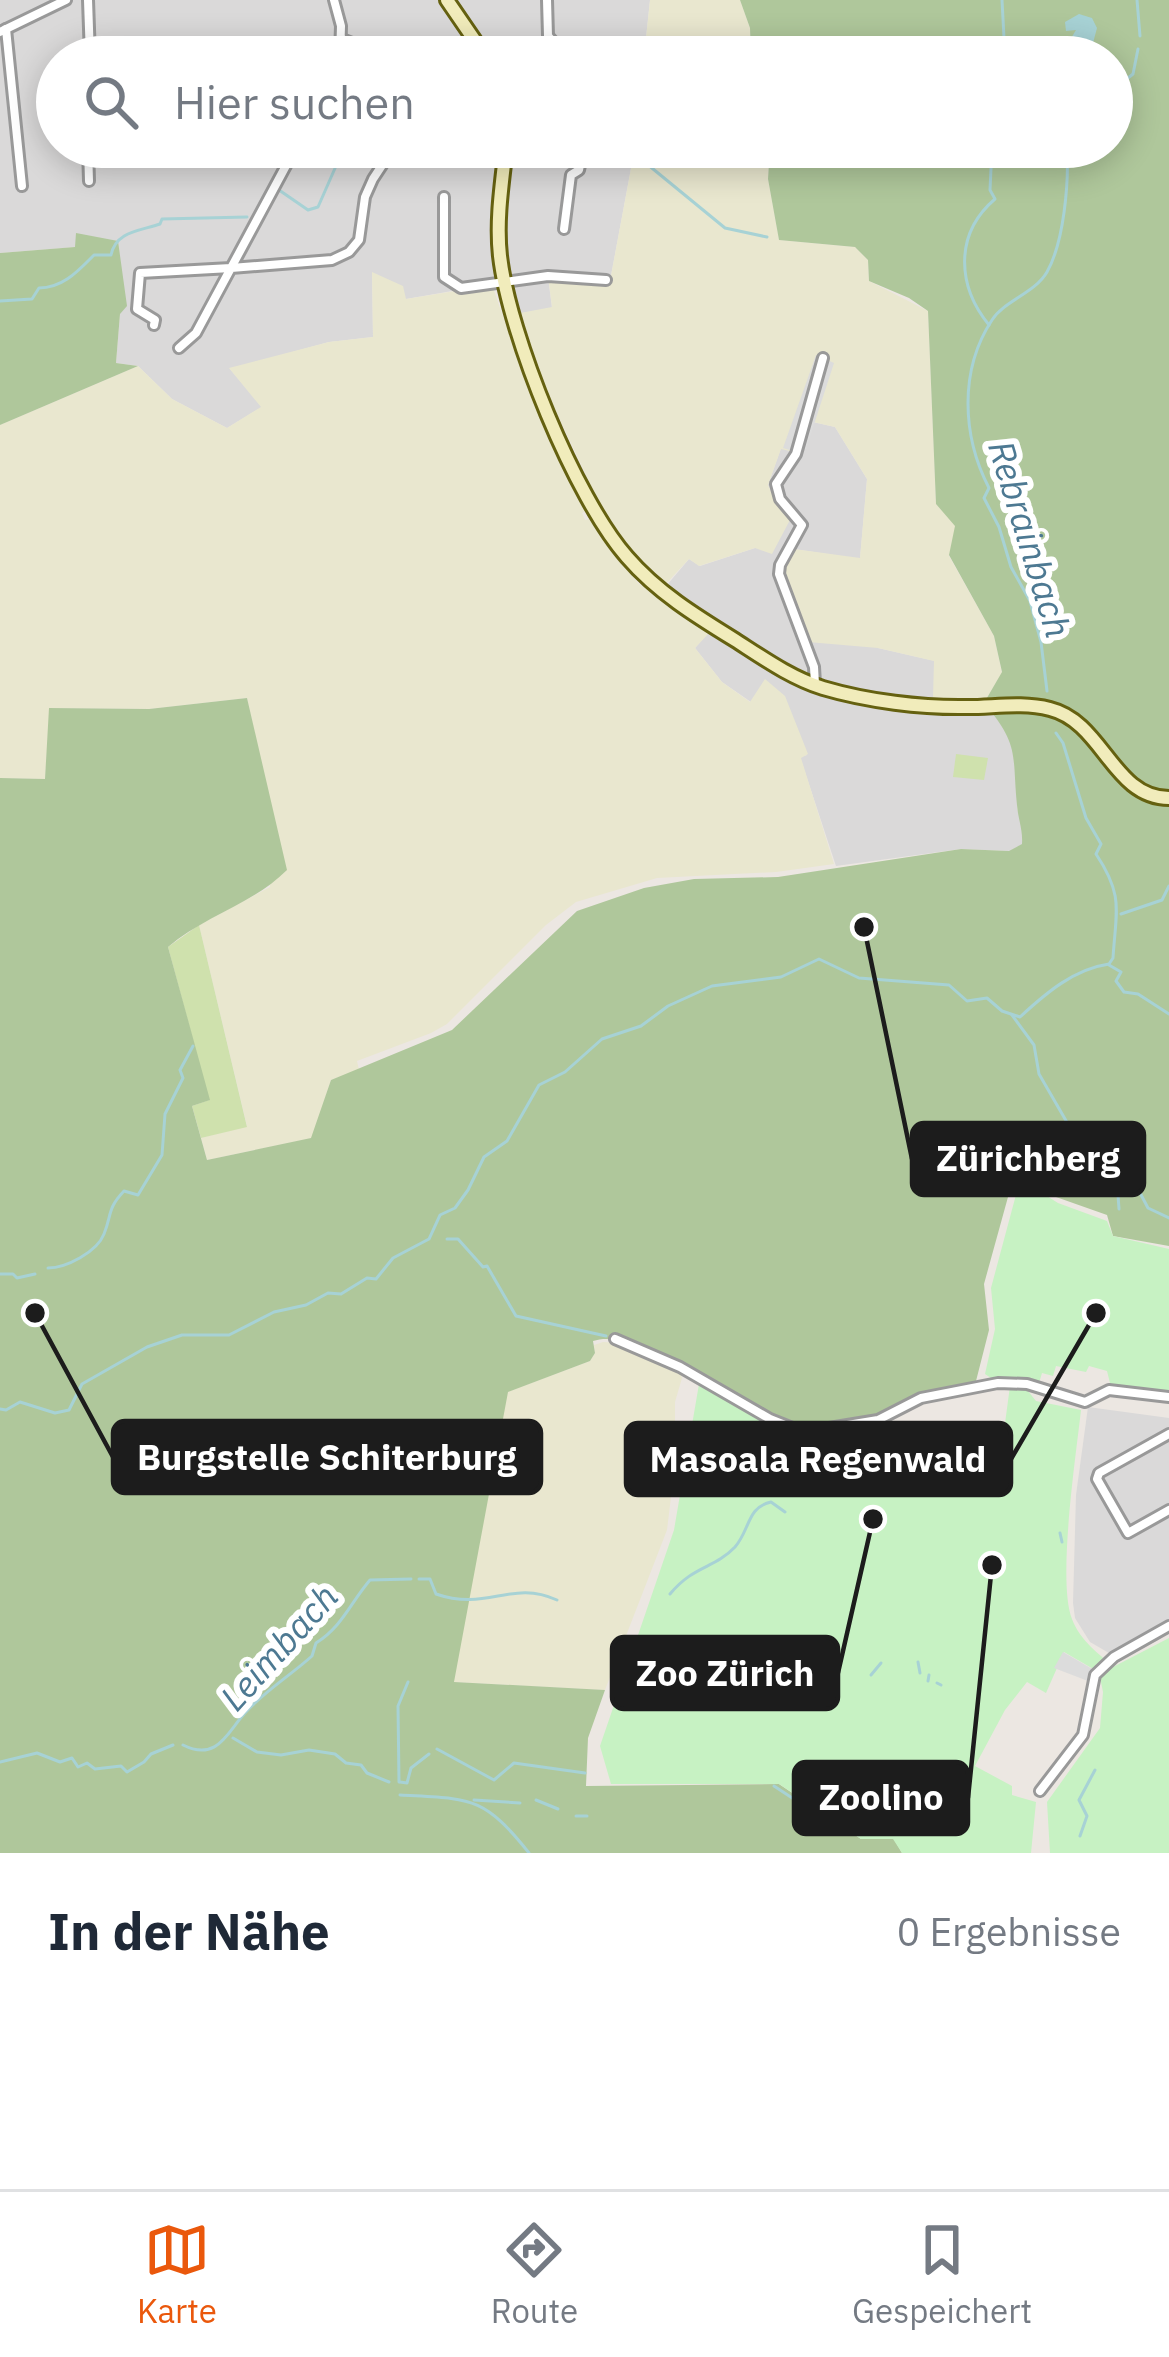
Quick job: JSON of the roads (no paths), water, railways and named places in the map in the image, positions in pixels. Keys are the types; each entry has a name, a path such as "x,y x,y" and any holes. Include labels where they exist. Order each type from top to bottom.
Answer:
{"main road":[{"path":"447,0 471,36"},
{"path":"504,168 499,218 510,315 585,493 618,546 648,580 774,665 814,686 940,706 1025,705 1055,710 1088,729 1137,789 1169,798"}],"street":[{"path":"22,186 3,31 66,0"},
{"path":"88,0 89,36"},
{"path":"334,0 341,36"},
{"path":"547,0 548,36"},
{"path":"89,168 89,181"},
{"path":"179,348 196,334 285,168"},
{"path":"154,325 155,320 136,309 140,273 332,260 349,252 359,239 365,196 382,168"},
{"path":"564,229 571,175 579,168"},
{"path":"444,197 444,277 461,288 548,276 606,280"},
{"path":"814,686 814,667 779,574 802,525 780,499 776,484 796,454 823,358"},
{"path":"615,1339 680,1367 794,1429 868,1422 921,1398 1011,1382 1085,1402 1108,1390 1169,1397"},
{"path":"1169,1433 1097,1479 1128,1533 1169,1510"},
{"path":"1040,1791 1083,1735 1091,1683 1097,1673 1169,1626"}],"water":[{"path":"1079,14 1092,18 1095,36 1072,36 1076,30 1066,31 1065,22"}],"waterway":[{"path":"1002,0 1004,36"},
{"name":"Rebrainbach","path":"1137,0 1140,36"},
{"name":"Rebrainbach","path":"1133,74 1138,49"},
{"path":"279,190 308,210 318,207 335,168"},
{"path":"652,168 725,228 767,237"},
{"path":"989,325 971,294 965,260 972,228 995,199 990,190 991,168"},
{"name":"Rebrainbach","path":"1047,691 1030,601 984,498 989,488 973,447 968,403 974,360 992,320 1042,279 1053,259 1064,212 1067,168"},
{"path":"0,301 32,299 39,288 63,282 94,255 111,255 123,236 160,224 162,219 247,217"},
{"path":"0,1409 20,1402 55,1413 69,1410 82,1384 147,1347 182,1335 229,1335 274,1312 306,1305 328,1293 341,1294 367,1278 376,1279 393,1258 429,1239 440,1215 455,1208 468,1190 484,1157 507,1141 539,1085 565,1072 602,1039 641,1026 668,1006 712,986 781,977 819,959 859,978 949,985 967,1001 987,998 1002,1011 1020,1017 1072,977 1109,964 1116,927 1114,893 1096,854 1101,844 1086,818 1056,733"},
{"path":"1121,914 1162,900 1169,886"},
{"path":"1109,965 1121,972 1116,981 1124,992 1138,994 1169,1014"},
{"path":"1012,1015 1034,1045 1039,1074 1072,1131 1079,1132 1118,1177 1139,1191 1148,1208 1169,1218"},
{"path":"48,1268 88,1253 100,1241 112,1207 124,1191 138,1195 162,1155 165,1114 193,1046"},
{"path":"1117,1181 1119,1209"},
{"path":"447,1239 458,1239 487,1266 516,1316 606,1336"},
{"path":"0,1274 17,1278 35,1274"},
{"path":"670,1594 735,1547 757,1509 771,1502 785,1512"},
{"path":"1060,1533 1062,1542"},
{"name":"Leimbach","path":"183,1745 204,1750 220,1743 252,1706 312,1656 316,1643 340,1622 370,1580 411,1579"},
{"name":"Leimbach","path":"419,1579 430,1579 436,1594 454,1599 526,1593 557,1600"},
{"path":"918,1662 920,1673"},
{"path":"871,1675 881,1663"},
{"path":"928,1681 929,1675"},
{"path":"399,1782 398,1706 408,1682"},
{"path":"937,1683 941,1685"},
{"path":"233,1738 257,1752 335,1754 389,1782"},
{"name":"Leimbach","path":"0,1762 37,1753 60,1762 72,1758 78,1767 87,1763 95,1769 121,1766 127,1772 173,1745"},
{"path":"437,1749 494,1780 514,1763 585,1773"},
{"path":"400,1782 407,1783 411,1768 429,1754"},
{"path":"1080,1836 1087,1816 1079,1800 1095,1770"},
{"path":"774,1786 827,1816"},
{"path":"400,1795 474,1804 499,1820 529,1853"},
{"path":"474,1800 520,1803"},
{"path":"536,1800 558,1809"},
{"path":"576,1816 587,1816"}],"place":[{"name":"Zürichberg","path":"864,927"},
{"name":"Burgstelle Schiterburg","path":"35,1313"},
{"name":"Masoala Regenwald","path":"1096,1313"},
{"name":"Zoo Zürich","path":"873,1519"},
{"name":"Zoolino","path":"992,1565"}]}
